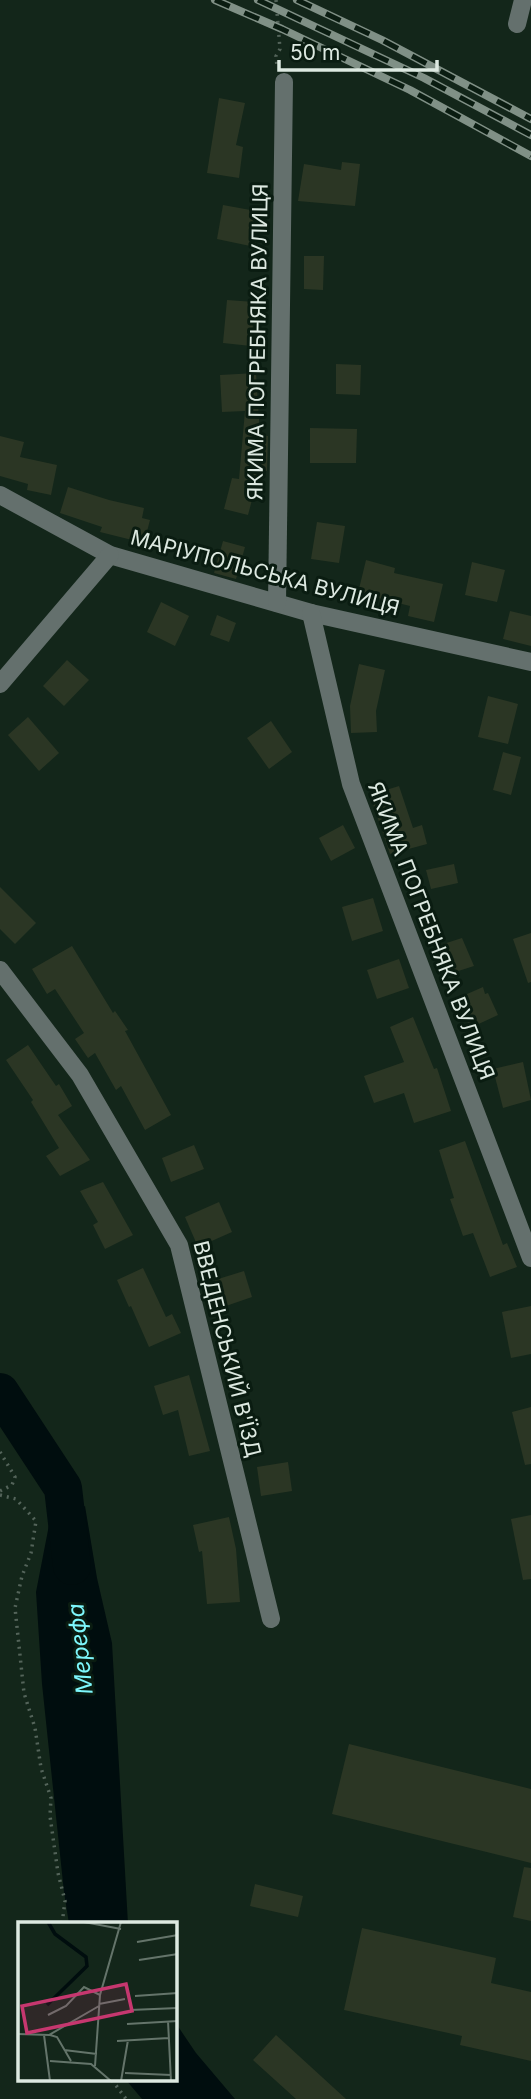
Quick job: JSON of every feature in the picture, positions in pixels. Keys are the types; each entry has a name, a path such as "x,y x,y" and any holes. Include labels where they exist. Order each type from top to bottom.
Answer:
{"street":[{"path":"517,24 523,0"},
{"name":"ЯКИМА ПОГРЕБНЯКА ВУЛИЦЯ","path":"277,603 284,82"},
{"name":"МАРІУПОЛЬСЬКА ВУЛИЦЯ","path":"0,495 110,555 312,613 531,662"},
{"path":"0,684 110,555"},
{"name":"ЯКИМА ПОГРЕБНЯКА ВУЛИЦЯ","path":"312,613 351,784 531,1258"},
{"name":"ВВЕДЕНСЬКИЙ В'ЇЗД","path":"0,970 80,1075 179,1245 271,1619"}],"path":[{"path":"276,0 280,49 276,64 284,82"},
{"path":"0,1452 15,1477 12,1485 0,1493"},
{"path":"0,1493 16,1499 36,1521 31,1553 22,1576 15,1608 24,1693 38,1743 41,1768 51,1798 50,1816 65,1901 62,1922"},
{"path":"113,2082 126,2099"}],"water":[{"path":"85,1506 97,1578 112,1643 128,1922 69,1922 42,1684 36,1592 49,1525"},
{"path":"177,2025 196,2053 235,2099 142,2099 128,2082 177,2082"}],"building":[{"path":"219,98 245,103 236,145 243,147 239,178 207,173"},
{"path":"342,162 360,164 355,206 298,201 304,164 341,170"},
{"path":"223,205 262,212 255,247 217,239"},
{"path":"304,256 324,256 323,290 304,289"},
{"path":"227,300 255,302 251,346 223,343"},
{"path":"336,364 361,365 360,395 336,394"},
{"path":"256,373 260,435 268,436 267,471 260,470 248,515 224,509 232,478 239,479 245,411 222,412 220,375"},
{"path":"310,428 357,429 356,463 310,463"},
{"path":"0,436 24,442 20,457 57,465 51,495 27,490 28,484 0,476"},
{"path":"68,487 144,508 142,518 150,520 144,543 100,532 102,527 60,513"},
{"path":"317,522 345,526 339,563 311,559"},
{"path":"223,541 245,547 236,579 214,573"},
{"path":"366,560 395,568 394,573 443,584 434,622 408,616 410,606 358,593"},
{"path":"472,562 505,570 497,602 465,595"},
{"path":"161,602 189,616 175,646 147,632"},
{"path":"510,611 531,616 531,646 503,639"},
{"path":"217,615 236,623 229,642 210,635"},
{"path":"67,660 89,680 64,706 43,686"},
{"path":"359,664 385,670 376,711 377,732 351,733 350,706"},
{"path":"488,696 518,704 508,744 478,737"},
{"path":"28,717 59,753 39,771 8,735"},
{"path":"271,721 292,752 269,769 247,738"},
{"path":"503,752 521,757 511,795 493,790"},
{"path":"399,786 413,828 422,825 427,844 390,854 370,795"},
{"path":"343,825 355,848 331,861 319,838"},
{"path":"454,864 458,883 431,889 426,870"},
{"path":"0,887 36,923 15,944 0,929"},
{"path":"373,898 383,931 352,941 342,907"},
{"path":"531,933 531,982 528,983 513,939"},
{"path":"462,938 474,966 449,974 437,946"},
{"path":"72,946 113,1013 115,1011 128,1030 125,1031 171,1115 145,1130 121,1086 116,1090 95,1053 88,1058 75,1039 84,1033 55,989 47,994 32,969"},
{"path":"399,959 409,988 377,999 367,970"},
{"path":"483,987 498,1015 470,1028 458,998"},
{"path":"413,1017 434,1069 437,1068 451,1111 414,1123 404,1093 374,1103 364,1076 404,1062 390,1027"},
{"path":"28,1045 56,1086 59,1084 72,1106 58,1115 90,1160 60,1176 46,1156 59,1148 31,1102 33,1100 6,1060"},
{"path":"523,1062 531,1100 503,1108 493,1069"},
{"path":"465,1141 503,1245 507,1243 517,1267 490,1277 473,1233 463,1236 450,1199 454,1198 439,1150"},
{"path":"194,1145 204,1169 171,1182 162,1158"},
{"path":"103,1182 133,1235 105,1249 93,1225 98,1222 80,1191"},
{"path":"219,1202 232,1232 198,1247 185,1217"},
{"path":"143,1268 166,1317 172,1314 181,1333 149,1347 117,1280"},
{"path":"244,1271 252,1297 223,1307 215,1280"},
{"path":"531,1306 531,1354 511,1358 502,1312"},
{"path":"189,1375 210,1451 189,1456 178,1410 163,1415 154,1386"},
{"path":"531,1407 531,1464 525,1465 512,1412"},
{"path":"288,1462 292,1491 261,1496 257,1467"},
{"path":"531,1515 531,1579 523,1580 511,1519"},
{"path":"229,1517 236,1549 240,1602 207,1604 202,1551 199,1552 193,1525"},
{"path":"349,1744 531,1789 531,1863 332,1814"},
{"path":"524,1867 531,1868 531,1921 513,1917"},
{"path":"255,1884 303,1896 298,1917 250,1906"},
{"path":"362,1928 496,1958 491,1983 531,1992 531,2061 460,2045 462,2036 344,2010"},
{"path":"276,2035 346,2099 296,2099 253,2060"}],"waterway":[{"name":"Мерефа","path":"0,1392 63,1488 72,1566"}],"railway":[{"path":"215,0 410,90 531,156"},
{"path":"258,0 424,78 531,135"},
{"path":"297,0 382,40 531,119"}]}
